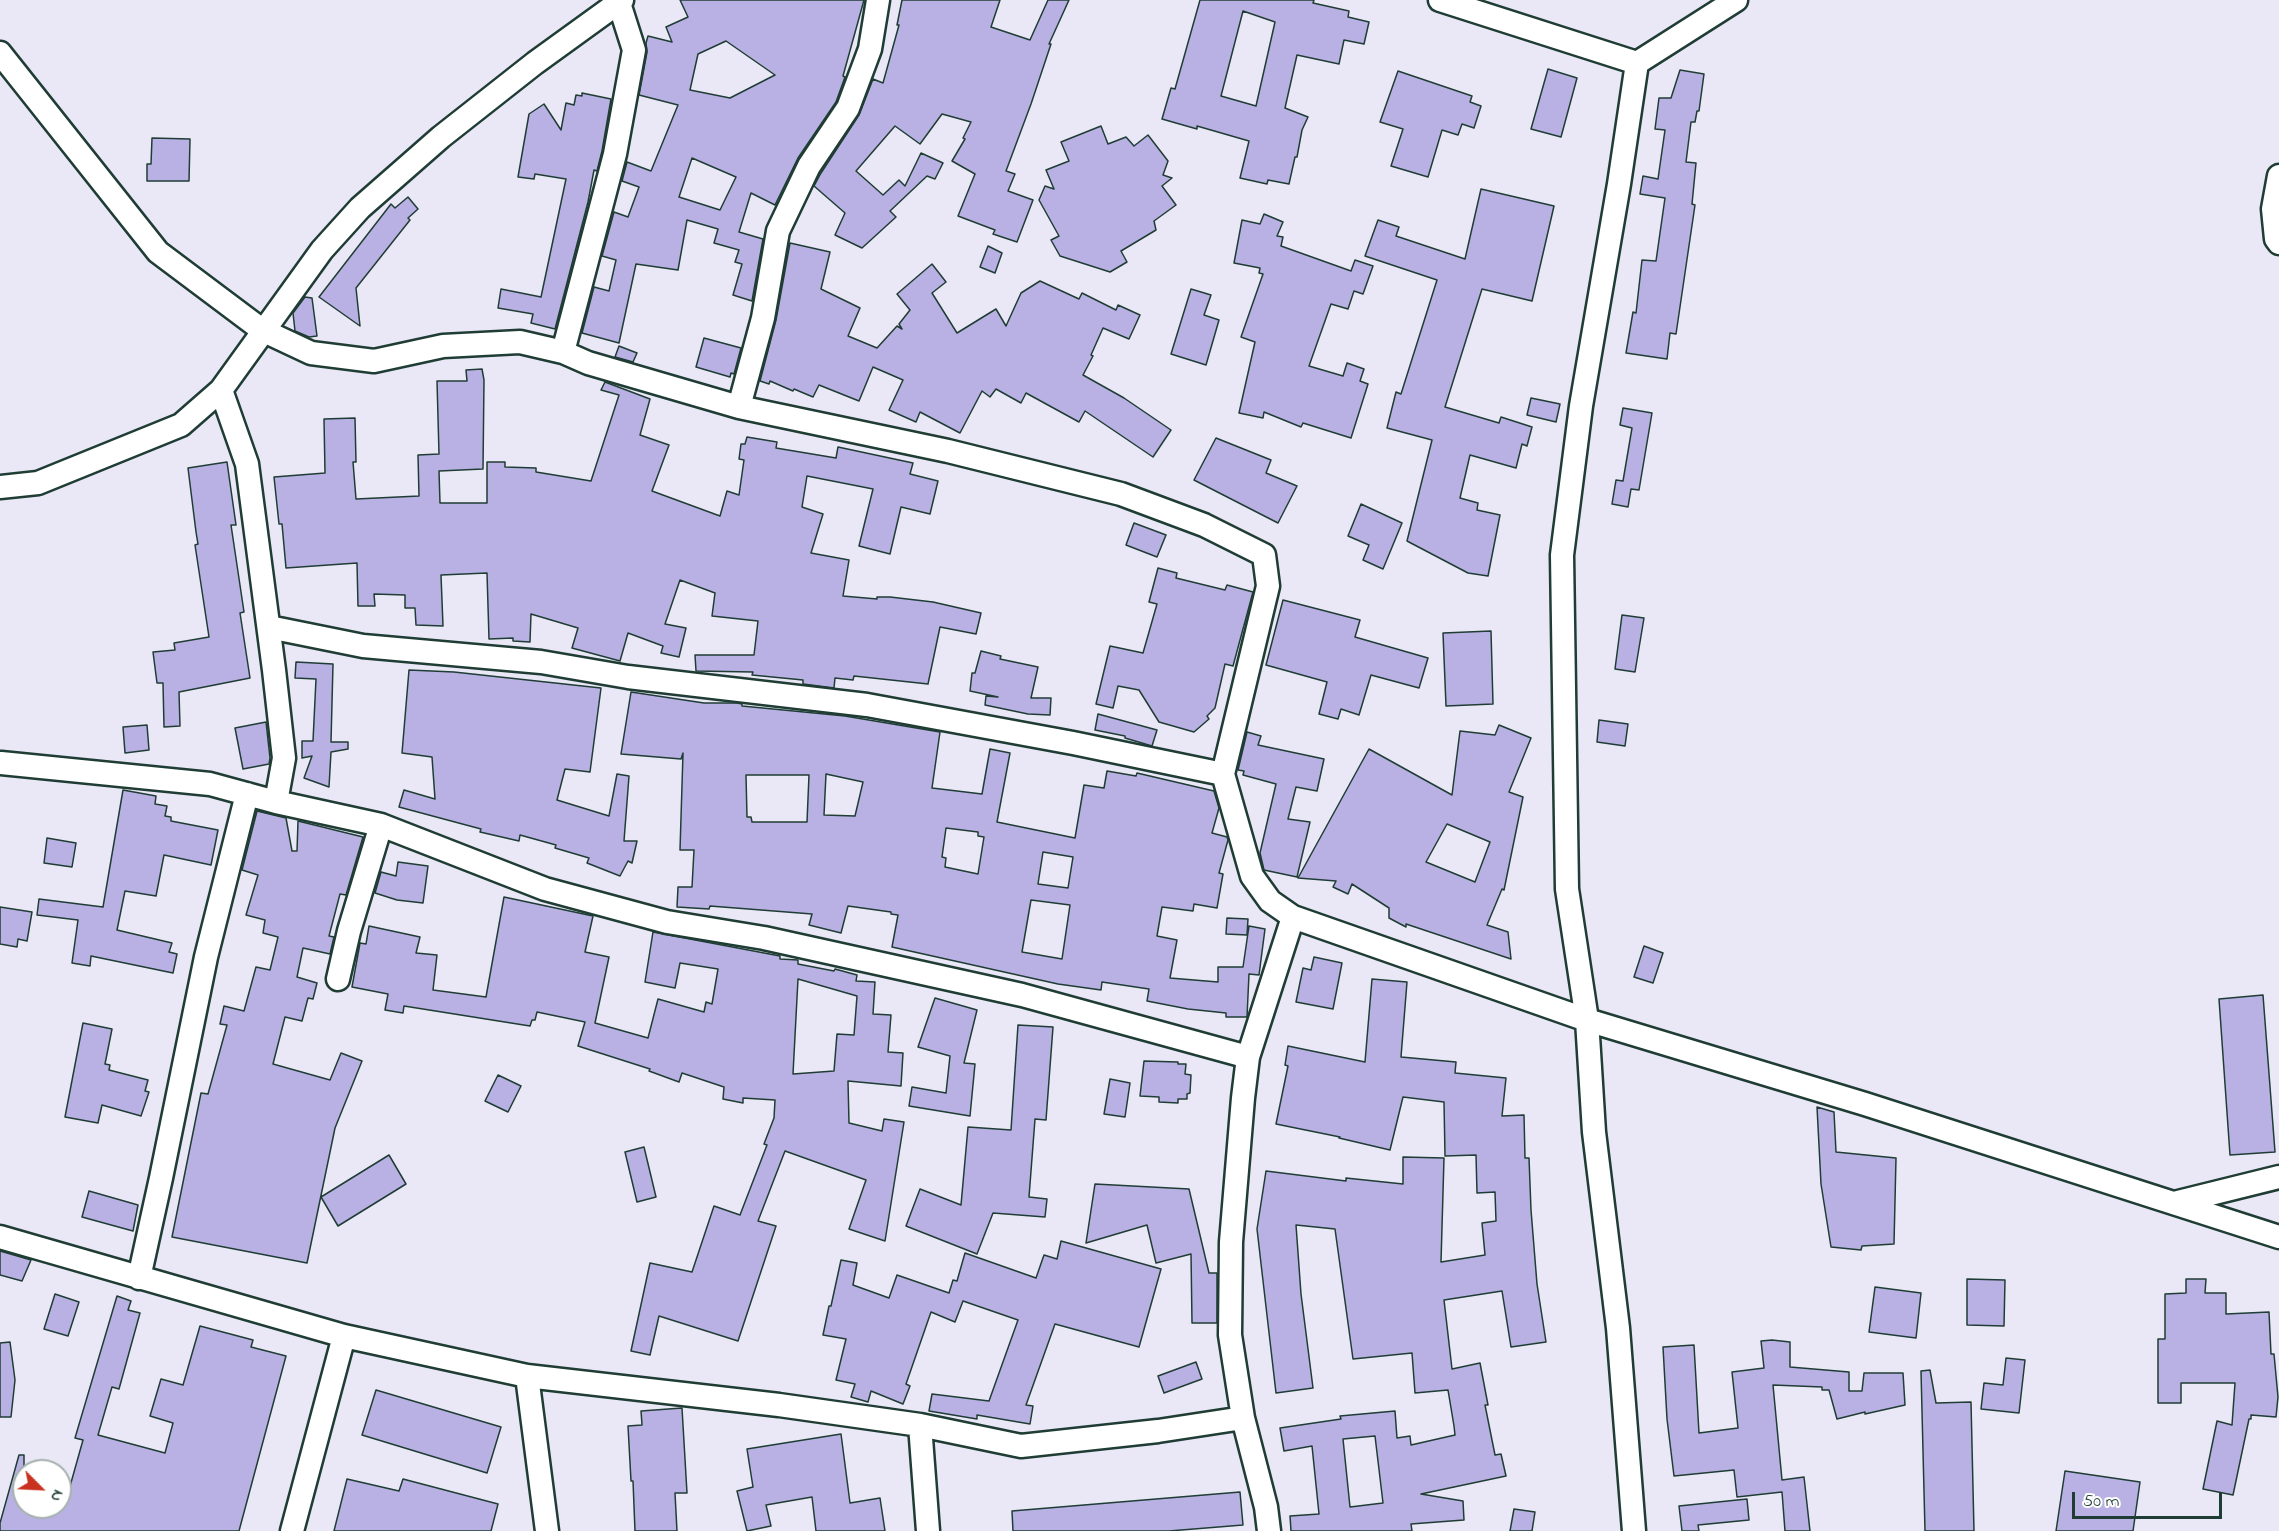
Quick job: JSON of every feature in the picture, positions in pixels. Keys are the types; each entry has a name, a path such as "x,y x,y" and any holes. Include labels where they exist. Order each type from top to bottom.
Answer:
{"street":[{"path":"739,407 763,318 778,231 809,166 848,108 870,49 879,0"},
{"path":"1440,0 1637,63"},
{"path":"1634,1531 1618,1328 1594,1132 1587,1020 1568,889 1562,555 1581,406 1620,184 1637,63 1736,0"},
{"path":"0,488 38,483 182,424 221,390 262,330 322,250 360,208 441,137 535,63 620,1 634,50 615,154 563,352"},
{"path":"0,53 158,252 262,330 311,353 374,361 443,346 520,342 563,352 588,363 739,407 948,451 1121,494 1204,525 1263,555 1268,586 1223,774 1252,876 1270,901 1293,917 1587,1020 1865,1104 2279,1237"},
{"path":"2279,176 2273,209 2276,239 2279,243"},
{"path":"221,390 247,464 269,627 284,758 276,802"},
{"path":"269,627 363,646 541,663 628,677 867,705 1073,743 1223,774"},
{"path":"0,757 0,769"},
{"path":"1,764 210,784 276,802 381,825 545,889 667,922 764,938 1023,994 1248,1057"},
{"path":"139,1278 206,957 247,794"},
{"path":"338,979 349,931 381,825"},
{"path":"1269,1531 1266,1507 1243,1418 1230,1335 1231,1242 1248,1057 1293,917"},
{"path":"2174,1203 2279,1177"},
{"path":"0,1237 139,1278 237,1303 344,1336 527,1376 920,1425 1021,1446 1158,1431 1243,1418"},
{"path":"292,1531 344,1336"},
{"path":"527,1376 548,1531"},
{"path":"920,1425 928,1531"}],"building":[{"path":"680,0 864,0 843,76 845,77 836,102 798,158 775,205 751,193 739,232 763,239 752,301 733,295 742,264 735,262 739,250 714,243 718,229 687,220 678,270 636,264 619,343 582,333 594,287 609,291 616,260 602,256 614,212 628,217 639,187 622,181 627,162 651,171 678,105 639,95 648,36 672,42 666,27 688,17","holes":["726,41 775,75 730,98 690,90 698,54","692,158 736,177 720,210 679,197"]},
{"path":"902,0 1000,0 991,27 1030,40 1048,0 1069,0 1049,44 1051,44 1031,104 1006,171 1015,174 1008,191 1033,200 1017,242 993,234 995,230 958,216 975,174 952,161 965,139 963,138 971,122 942,114 920,144 895,126 856,171 883,195 899,180 905,186 921,153 943,163 935,179 927,176 890,211 896,217 862,248 835,235 845,213 814,186 859,115 873,79 883,83 899,25 897,25"},
{"path":"1200,0 1314,0 1313,3 1349,11 1348,17 1369,22 1364,44 1344,40 1339,64 1297,55 1285,108 1308,117 1302,130 1289,184 1268,180 1267,184 1240,178 1249,141 1162,119 1171,88 1175,89","holes":["1243,11 1275,22 1256,106 1221,96"]},
{"path":"1548,69 1577,78 1561,137 1531,129"},
{"path":"1680,70 1704,74 1699,111 1697,111 1695,122 1691,122 1686,162 1696,163 1692,204 1695,205 1676,334 1670,333 1667,359 1626,353 1633,312 1636,313 1642,260 1656,261 1665,198 1640,194 1643,176 1658,179 1665,130 1655,129 1659,98 1671,98"},
{"path":"1398,71 1472,96 1470,102 1481,106 1474,128 1462,124 1458,135 1442,130 1428,177 1391,166 1403,129 1380,122"},
{"path":"582,93 611,99 602,151 597,171 594,170 555,329 531,323 533,314 498,308 501,289 541,297 566,179 535,174 534,179 518,177 529,114 544,104 561,130 566,103 574,105 576,95 582,96"},
{"path":"1101,126 1108,144 1126,137 1134,146 1148,135 1168,161 1163,175 1172,178 1162,186 1176,205 1154,221 1156,230 1121,251 1127,262 1110,272 1060,256 1051,240 1059,236 1039,200 1045,186 1054,189 1046,170 1069,161 1061,142"},
{"path":"152,138 190,139 189,181 147,181 147,164 151,164"},
{"path":"1481,189 1554,206 1532,301 1482,289 1445,407 1499,423 1501,417 1532,427 1527,446 1522,444 1516,468 1470,455 1460,498 1478,503 1477,510 1500,515 1488,576 1468,573 1407,541 1432,440 1387,428 1396,392 1401,394 1437,280 1365,256 1378,220 1399,227 1396,236 1465,259"},
{"path":"408,197 418,209 408,218 410,220 356,288 360,326 319,297 391,204 395,208"},
{"path":"1264,214 1283,222 1277,236 1283,237 1281,246 1351,271 1355,260 1373,266 1363,294 1354,291 1348,309 1331,304 1309,366 1343,376 1347,363 1364,369 1360,381 1368,384 1351,438 1303,423 1301,427 1264,412 1263,418 1239,413 1255,342 1241,337 1263,274 1259,273 1260,268 1234,263 1242,220 1260,224"},
{"path":"790,243 830,252 821,289 860,308 848,336 877,348 897,326 902,329 899,324 910,310 897,294 932,264 946,282 932,293 957,333 996,309 1006,326 1021,293 1040,281 1079,299 1082,293 1116,310 1118,305 1140,315 1129,339 1103,328 1083,375 1124,398 1171,430 1153,457 1085,411 1079,422 1026,393 1021,403 996,389 990,397 982,391 960,433 920,412 916,422 889,410 903,380 873,367 859,401 819,385 813,397 770,381 769,384 760,381 776,320"},
{"path":"988,246 1002,253 995,273 980,267"},
{"path":"1191,289 1211,295 1204,315 1219,320 1206,365 1171,354"},
{"path":"305,297 312,298 317,336 309,337 295,331 293,313"},
{"path":"704,338 741,348 734,374 731,373 730,377 696,367"},
{"path":"619,346 637,353 633,362 615,357"},
{"path":"482,369 484,380 483,469 439,471 440,503 487,503 487,462 505,462 505,467 536,468 536,472 591,481 619,395 601,390 605,382 650,399 640,435 669,445 652,491 720,516 727,491 739,495 744,460 739,459 741,444 745,444 747,437 777,442 776,448 836,458 838,447 913,463 910,474 938,481 930,514 901,507 890,554 859,546 873,489 807,476 802,507 823,514 811,553 849,560 843,596 877,599 877,597 890,597 933,602 981,613 976,634 940,627 928,684 854,676 853,680 835,678 834,688 803,684 803,680 752,675 753,672 696,671 695,655 754,655 758,621 712,616 715,593 680,580 665,624 686,628 679,657 661,653 663,646 628,633 620,661 572,648 578,628 531,614 530,642 513,641 513,638 489,639 487,573 441,575 443,626 416,625 415,608 405,608 405,595 374,594 375,606 358,606 357,563 286,568 274,477 325,473 324,419 355,418 356,462 353,462 356,499 419,496 418,455 439,454 437,381 467,381 466,370"},
{"path":"1531,398 1560,404 1556,422 1527,415"},
{"path":"1623,408 1652,413 1639,490 1631,489 1628,507 1612,504 1616,480 1623,481 1632,428 1620,425"},
{"path":"1216,438 1271,460 1266,473 1297,486 1278,523 1194,480"},
{"path":"227,462 236,525 231,525 244,612 240,613 250,678 179,692 180,726 164,727 163,683 157,683 153,652 175,650 174,643 209,637 195,545 198,544 188,468"},
{"path":"1361,504 1402,523 1383,569 1363,560 1369,545 1348,536"},
{"path":"1134,523 1166,535 1157,557 1126,545"},
{"path":"1158,568 1177,573 1176,578 1225,590 1227,585 1253,592 1233,666 1225,664 1215,708 1207,716 1209,719 1194,732 1159,722 1139,690 1118,686 1113,708 1096,704 1110,646 1143,653 1157,604 1149,602"},
{"path":"1283,600 1360,620 1355,637 1428,658 1419,688 1371,675 1359,715 1341,709 1338,719 1319,714 1327,682 1266,665"},
{"path":"1622,615 1644,618 1635,672 1615,669"},
{"path":"1491,631 1493,704 1446,706 1443,633"},
{"path":"981,651 1001,656 1000,659 1038,667 1031,698 1051,698 1050,715 1028,714 985,705 986,696 998,697 970,691 972,673 975,673"},
{"path":"296,662 333,664 331,742 348,742 348,749 331,752 329,787 304,778 312,756 302,758 302,741 313,741 316,679 295,678"},
{"path":"409,670 454,672 601,688 590,772 565,769 557,800 609,816 617,774 629,776 624,841 637,841 632,863 628,861 620,876 587,863 589,858 555,848 556,845 520,835 519,841 480,832 481,829 399,807 404,790 435,799 432,757 402,753"},
{"path":"631,692 704,703 737,703 742,706 845,716 940,732 932,788 982,794 990,749 1010,753 997,822 1075,838 1084,785 1104,788 1107,771 1136,776 1137,773 1214,791 1219,808 1212,833 1227,837 1228,840 1219,873 1223,874 1217,908 1194,904 1193,911 1162,907 1157,936 1177,940 1170,978 1218,982 1218,967 1243,967 1249,926 1265,929 1259,975 1249,974 1247,1017 1226,1017 1226,1013 1147,1001 1149,989 1102,982 1101,990 1058,984 892,947 898,915 891,914 891,912 848,906 841,933 809,925 812,914 710,906 709,909 677,907 678,887 692,887 694,850 680,850 683,753 681,759 621,754","holes":["826,774 863,782 855,816 824,815","746,775 809,775 807,822 752,822 751,817 747,817","946,828 978,832 978,836 984,837 978,874 945,867 946,858 942,857","1043,852 1073,857 1068,888 1038,884","1031,900 1070,905 1062,959 1022,952"]},
{"path":"1098,714 1157,730 1152,746 1125,738 1125,736 1095,730"},
{"path":"1599,720 1628,724 1625,746 1597,742"},
{"path":"266,722 269,764 243,769 235,728"},
{"path":"147,725 149,750 125,753 123,727"},
{"path":"1499,725 1531,738 1509,792 1523,797 1504,890 1502,889 1487,925 1508,932 1511,959 1406,924 1406,927 1389,918 1389,908 1352,884 1348,894 1333,887 1336,881 1298,878 1369,749 1452,795 1460,731 1495,735","holes":["1447,824 1490,842 1475,882 1426,862"]},
{"path":"1247,732 1261,736 1258,745 1324,759 1317,791 1296,787 1288,819 1310,822 1297,877 1264,870 1260,853 1276,784 1243,775 1244,771 1238,770"},
{"path":"123,790 156,796 155,804 167,806 165,816 171,817 171,821 218,830 211,865 164,855 156,896 125,891 117,930 172,943 169,952 177,954 173,973 91,956 90,966 72,963 78,920 37,915 39,899 103,907"},
{"path":"257,811 286,818 292,851 297,851 298,821 363,837 346,895 340,894 329,936 334,937 330,954 303,948 297,977 317,983 313,999 308,998 302,1021 285,1017 273,1064 330,1080 341,1053 362,1061 335,1128 307,1263 172,1237 201,1093 208,1094 227,1025 220,1024 224,1006 244,1011 256,967 270,970 278,937 263,933 265,920 246,915 258,875 242,870"},
{"path":"47,838 76,843 72,867 44,863"},
{"path":"398,862 428,866 423,903 397,900 375,893 381,872 396,876"},
{"path":"504,897 593,916 585,952 609,957 595,1023 648,1038 658,999 704,1012 706,1002 712,1004 718,969 680,963 675,988 645,982 653,932 780,956 780,959 798,960 798,964 834,971 835,969 857,975 856,981 875,982 873,1014 891,1015 888,1052 903,1053 901,1086 848,1081 849,1123 882,1131 884,1119 904,1122 885,1241 849,1229 866,1180 785,1151 758,1221 776,1226 738,1341 659,1316 650,1355 631,1351 650,1263 692,1272 714,1206 740,1215 767,1145 764,1144 774,1118 775,1100 743,1098 743,1103 723,1099 724,1087 682,1073 679,1082 649,1071 650,1069 578,1046 585,1022 537,1012 530,1026 404,1006 403,1013 385,1010 388,994 352,987 360,943 366,944 369,926 420,937 416,953 437,955 433,990 486,997","holes":["798,979 857,996 854,1035 837,1034 834,1071 793,1074"]},
{"path":"0,907 32,912 27,941 18,939 17,947 0,944"},
{"path":"1227,918 1248,919 1247,935 1226,934"},
{"path":"1644,946 1663,953 1653,983 1634,977"},
{"path":"1314,957 1342,963 1333,1009 1296,1002 1303,968 1311,970"},
{"path":"1372,979 1407,982 1401,1057 1456,1062 1455,1073 1506,1078 1502,1116 1524,1115 1525,1158 1529,1158 1537,1284 1546,1342 1511,1347 1502,1291 1444,1300 1452,1369 1480,1363 1488,1405 1485,1405 1495,1455 1501,1454 1506,1476 1421,1494 1463,1501 1464,1520 1411,1524 1412,1531 1291,1531 1290,1516 1319,1514 1312,1446 1284,1451 1280,1428 1341,1419 1340,1416 1395,1411 1397,1438 1410,1436 1411,1445 1455,1435 1448,1390 1415,1393 1412,1353 1353,1359 1335,1229 1296,1225 1301,1294 1313,1388 1276,1393 1257,1229 1266,1171 1346,1181 1346,1178 1403,1184 1403,1157 1444,1158 1441,1262 1485,1255 1482,1223 1496,1221 1495,1192 1477,1193 1476,1155 1445,1156 1444,1102 1403,1097 1390,1150 1276,1124 1288,1066 1285,1065 1288,1046 1365,1062","holes":["1375,1436 1383,1503 1350,1507 1343,1439"]},
{"path":"2263,995 2275,1152 2230,1155 2219,999"},
{"path":"935,998 977,1010 964,1063 975,1064 970,1116 909,1106 912,1087 946,1093 950,1056 918,1047"},
{"path":"83,1023 112,1029 105,1064 110,1065 109,1070 148,1080 145,1091 149,1092 141,1116 102,1105 98,1123 65,1117"},
{"path":"1018,1025 1053,1027 1046,1120 1035,1119 1029,1197 1047,1199 1045,1217 993,1213 977,1254 906,1226 920,1189 961,1205 968,1127 1011,1130"},
{"path":"1144,1061 1186,1064 1185,1074 1191,1075 1190,1093 1187,1094 1187,1099 1178,1099 1178,1103 1159,1102 1159,1097 1140,1096"},
{"path":"498,1075 521,1086 508,1112 485,1101"},
{"path":"1110,1079 1130,1083 1125,1117 1104,1114"},
{"path":"1817,1107 1834,1112 1836,1152 1896,1158 1894,1244 1862,1246 1861,1250 1831,1247 1821,1184"},
{"path":"644,1147 656,1197 637,1202 625,1152"},
{"path":"389,1155 406,1184 338,1226 321,1197"},
{"path":"1095,1184 1189,1189 1209,1273 1217,1273 1217,1323 1192,1323 1191,1254 1156,1263 1147,1225 1086,1243"},
{"path":"89,1191 138,1205 133,1231 82,1217"},
{"path":"1061,1241 1161,1269 1139,1347 1055,1324 1026,1405 1033,1406 1030,1424 977,1415 977,1419 929,1411 932,1394 989,1401 1018,1320 963,1301 955,1322 931,1312 906,1384 910,1386 903,1404 871,1391 868,1402 851,1397 855,1384 836,1380 846,1339 823,1335 841,1260 857,1263 853,1285 889,1298 897,1275 949,1293 953,1280 957,1281 965,1253 1036,1278 1044,1255 1057,1259"},
{"path":"0,1251 31,1260 22,1281 0,1275"},
{"path":"1967,1279 2005,1280 2004,1326 1967,1325"},
{"path":"2186,1279 2206,1279 2205,1293 2226,1293 2226,1314 2269,1312 2271,1354 2274,1354 2278,1397 2276,1417 2251,1415 2233,1495 2203,1489 2217,1421 2232,1425 2235,1383 2181,1383 2181,1403 2158,1403 2158,1339 2165,1339 2165,1294 2186,1293"},
{"path":"1875,1287 1921,1293 1916,1338 1869,1332"},
{"path":"55,1294 79,1302 68,1336 44,1329"},
{"path":"117,1296 131,1301 128,1310 140,1313 119,1389 112,1387 98,1435 165,1453 173,1423 150,1416 161,1379 183,1385 200,1326 253,1340 251,1347 286,1356 239,1531 0,1531 0,1523 12,1480 12,1519 72,1519 72,1479 83,1440 75,1438"},
{"path":"1761,1341 1790,1342 1790,1367 1849,1372 1849,1391 1862,1391 1864,1373 1903,1373 1905,1405 1837,1419 1829,1390 1822,1390 1822,1387 1773,1385 1782,1480 1804,1477 1810,1531 1785,1531 1782,1492 1737,1497 1734,1470 1674,1476 1667,1419 1663,1347 1694,1345 1699,1433 1738,1428 1732,1372 1764,1368"},
{"path":"10,1342 15,1380 11,1417 0,1417 0,1343"},
{"path":"2006,1358 2025,1360 2019,1413 1981,1409 1984,1383 2003,1385"},
{"path":"1196,1362 1202,1379 1164,1393 1158,1376"},
{"path":"1930,1370 1936,1403 1971,1402 1974,1531 1925,1531 1921,1371"},
{"path":"376,1390 501,1427 487,1473 362,1435"},
{"path":"682,1408 687,1493 675,1493 677,1531 635,1531 628,1426 642,1425 641,1411"},
{"path":"841,1434 850,1503 880,1498 885,1531 816,1531 812,1497 766,1505 771,1526 747,1531 737,1491 753,1487 747,1449"},
{"path":"2065,1471 2140,1482 2133,1531 2056,1531"},
{"path":"347,1479 399,1491 403,1479 498,1504 491,1531 334,1531"},
{"path":"1240,1492 1243,1525 1169,1531 1013,1531 1012,1511"},
{"path":"1747,1499 1749,1520 1698,1525 1699,1531 1682,1531 1679,1506"},
{"path":"1514,1509 1535,1512 1532,1531 1510,1531"}]}
